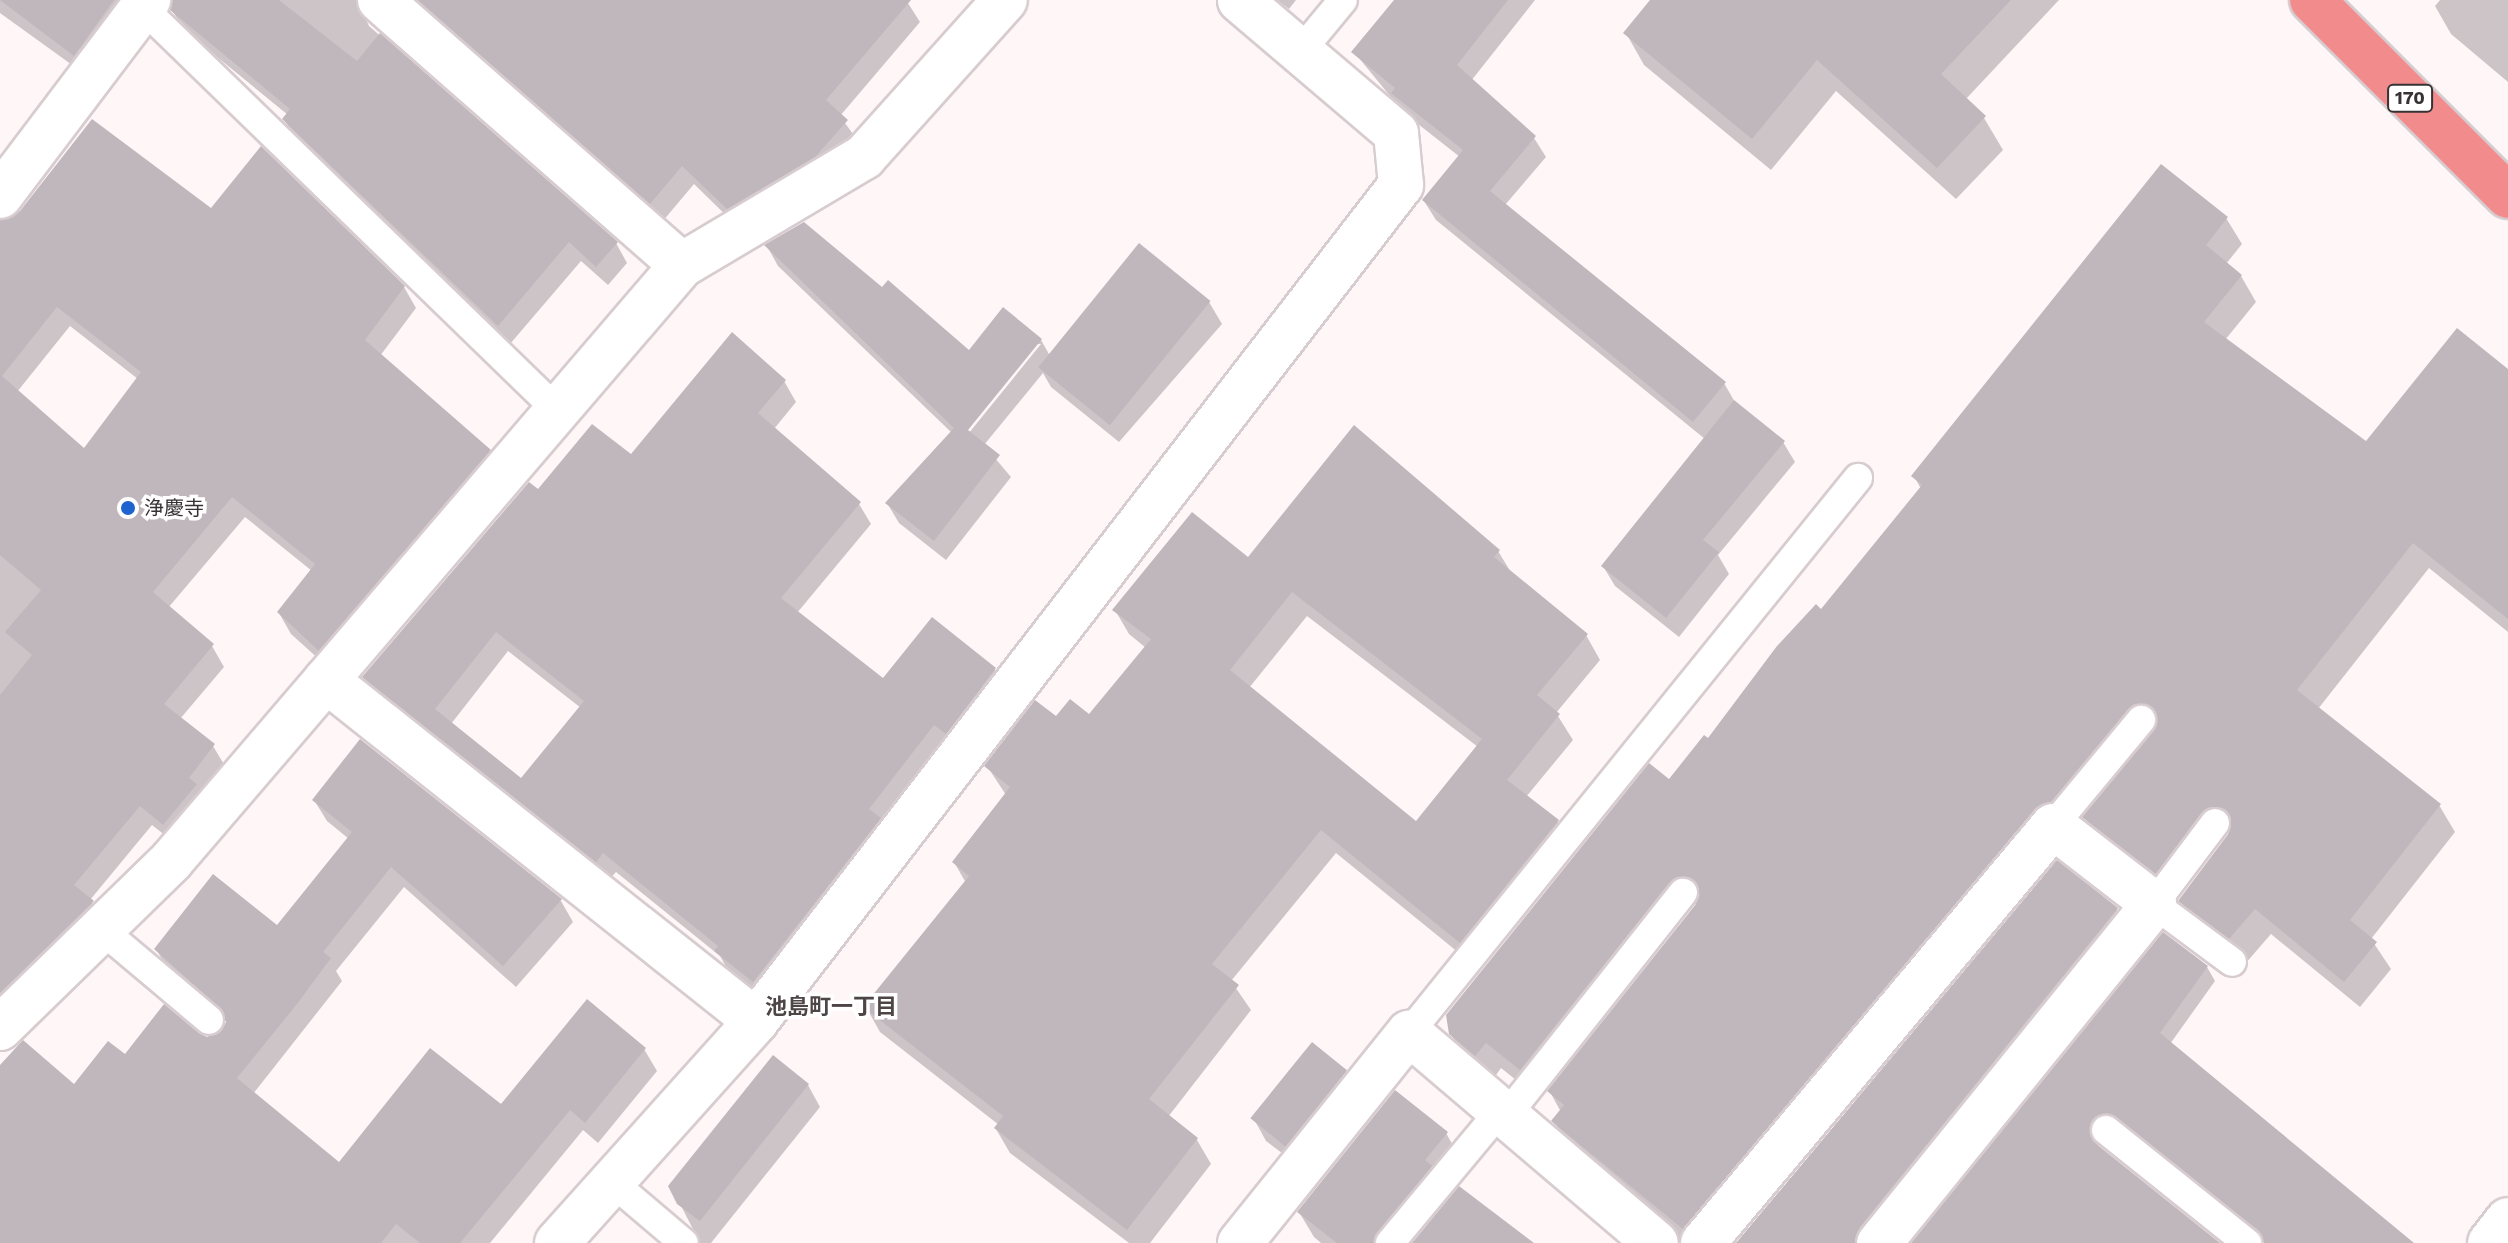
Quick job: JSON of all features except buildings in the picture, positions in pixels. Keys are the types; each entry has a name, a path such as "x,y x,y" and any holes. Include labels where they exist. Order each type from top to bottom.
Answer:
{"highway":[{"name":"170","path":"2312,0 2508,196"}],"street":[{"path":"380,0 682,265"},
{"path":"2,1021 172,860 682,265 864,157 1005,0"},
{"path":"557,1243 756,1021 1401,185 1396,133 1240,0"},
{"path":"0,196 146,4"},
{"path":"326,680 756,1021"},
{"path":"1703,1243 2053,826 2154,904 1879,1243"},
{"path":"1240,1243 1409,1033 1656,1243"},
{"path":"2490,1243 2508,1220"}],"lane":[{"path":"1300,52 1343,0"},
{"path":"146,4 557,410"},
{"path":"1409,1033 1858,478"},
{"path":"2053,826 2141,720"},
{"path":"2215,823 2154,904 2232,962"},
{"path":"1390,1243 1503,1114 1683,893"},
{"path":"101,929 209,1020"},
{"path":"2106,1130 2247,1243"},
{"path":"612,1182 684,1243"}],"place":[{"name":"浄慶寺","path":"128,508"}],"district":[{"name":"池島町一丁目","path":"831,1007"}]}
